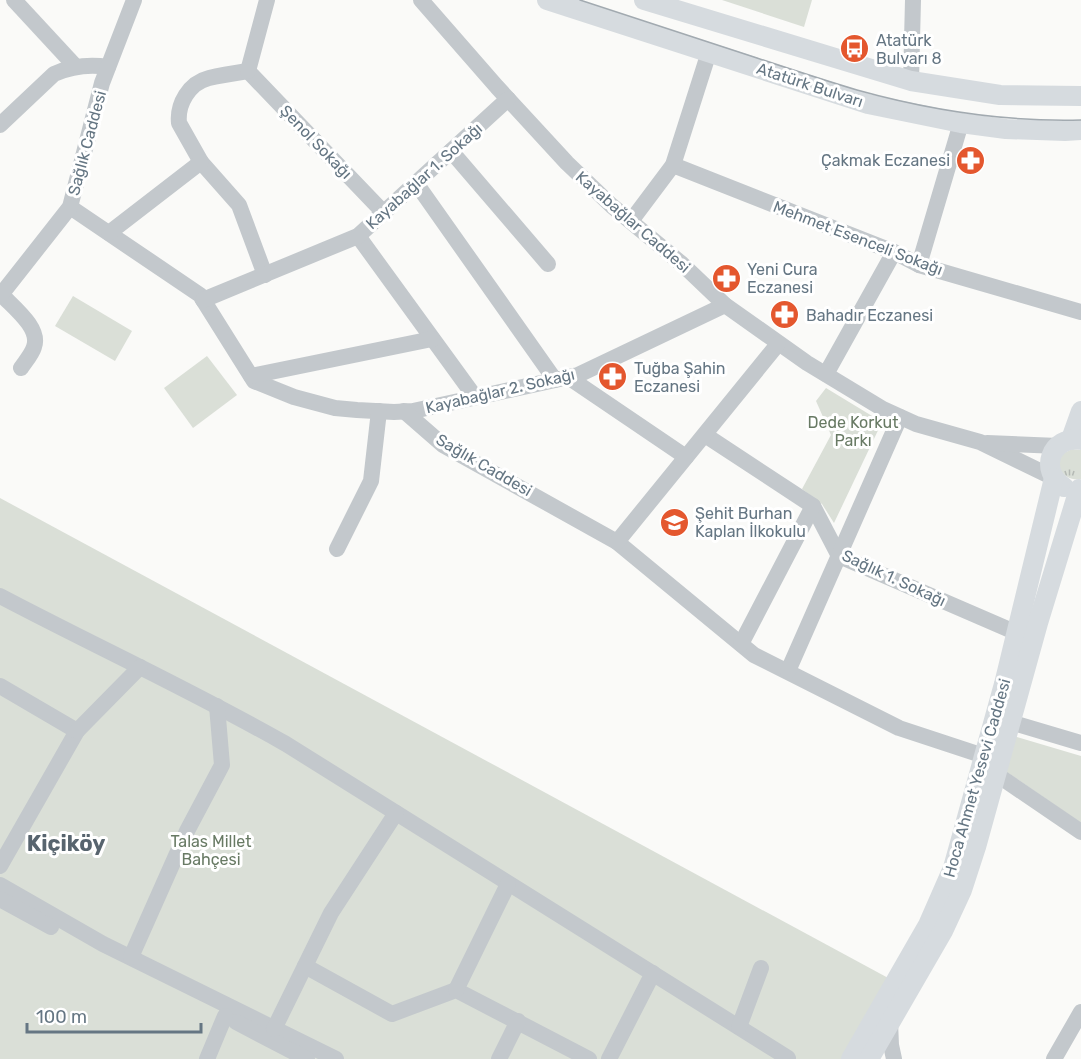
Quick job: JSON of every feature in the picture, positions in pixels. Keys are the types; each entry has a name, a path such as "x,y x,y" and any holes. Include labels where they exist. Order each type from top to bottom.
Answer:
{"main road":[{"name":"Atatürk Bulvarı","path":"547,0 868,104 961,123 1006,129 1081,130"},
{"name":"Atatürk Bulvarı","path":"644,0 668,4 911,81 1000,95 1081,96"},
{"path":"1070,442 1081,411"},
{"name":"Hoca Ahmet Yesevi Caddesi","path":"851,1059 919,943 937,906 959,848 1017,633 1054,478 1050,465 1054,451 1070,442"},
{"path":"1054,478 1065,487 1080,489"},
{"name":"Hoca Ahmet Yesevi Caddesi","path":"869,1059 953,911 969,869 1041,612 1080,489"}],"street":[{"path":"14,0 76,67"},
{"name":"Sağlık Caddesi","path":"134,0 102,83 70,207 200,295 255,381 274,390 315,403 357,410 404,411 443,445 617,542 754,654 899,728 984,756"},
{"path":"265,275 239,205 201,162 179,123 179,110 181,103 192,89 207,78 248,71 267,0"},
{"name":"Kayabağlar Caddesi","path":"421,0 567,163 725,305 778,344 900,417 932,429 980,442 1054,478"},
{"path":"911,81 913,0"},
{"path":"631,221 673,165 709,52"},
{"path":"0,125 54,74 76,67 108,68"},
{"name":"Şenol Sokağı","path":"248,71 384,213"},
{"name":"Kayabağlar 1. Sokağı","path":"203,300 358,236 508,99"},
{"path":"919,265 961,123"},
{"path":"451,151 548,264"},
{"path":"109,233 201,162"},
{"name":"Mehmet Esenceli Sokağı","path":"673,165 894,252 919,265 1081,312"},
{"path":"416,183 561,378 686,457"},
{"path":"21,368 34,348 34,335 30,324 1,295 70,207"},
{"path":"358,236 475,397"},
{"path":"826,374 894,252"},
{"name":"Kayabağlar 2. Sokağı","path":"404,411 413,411 578,375 725,305"},
{"path":"251,376 432,339"},
{"path":"617,542 778,344"},
{"path":"337,549 371,481 379,411"},
{"path":"788,671 900,417"},
{"name":"Sağlık 1. Sokağı","path":"705,435 813,506 839,556 1017,633"},
{"name":"Kayabağlar Caddesi","path":"980,442 1070,442"},
{"path":"741,644 813,506"},
{"path":"0,596 217,706 303,754 788,1058"},
{"path":"0,866 77,731 140,667"},
{"path":"0,686 77,731"},
{"path":"131,957 187,831 222,765 217,706"},
{"path":"1010,722 1081,743"},
{"path":"996,774 1081,832"},
{"path":"274,1029 331,913 396,813"},
{"path":"305,966 392,1014 456,990 508,884"},
{"path":"0,885 104,944 336,1059"},
{"path":"0,899 307,1059"},
{"path":"739,1027 761,968"},
{"path":"609,1059 653,974"},
{"path":"456,990 589,1059"},
{"path":"1054,1059 1081,1012"},
{"path":"207,1059 225,1016"},
{"path":"499,1059 518,1021"},
{"path":"890,1022 894,1059"}],"green space":[{"path":"722,0 812,0 804,27"},
{"path":"73,296 132,331 115,361 55,326"},
{"path":"207,356 237,395 193,428 164,388"},
{"name":"Dede Korkut Parkı","path":"826,388 882,422 834,523 822,504 802,489 831,435 816,401"},
{"path":"1072,449 1081,450 1081,479 1065,476 1060,468 1060,459 1064,453"},
{"name":"Talas Millet Bahçesi","path":"0,498 903,986 860,1059 0,1059"},
{"path":"1007,734 1081,756 1081,823 1001,768"}],"tram line":[{"path":"580,0 884,97 940,109 996,117 1081,120"}],"place":[{"name":"Atatürk Bulvarı 8","path":"855,49"},
{"name":"Çakmak Eczanesi","path":"971,160"},
{"name":"Yeni Cura Eczanesi","path":"726,278"},
{"name":"Bahadır Eczanesi","path":"785,315"},
{"name":"Tuğba Şahin Eczanesi","path":"613,377"},
{"name":"Şehit Burhan Kaplan İlkokulu","path":"674,522"}],"district":[{"name":"Kiçiköy","path":"66,843"}]}
